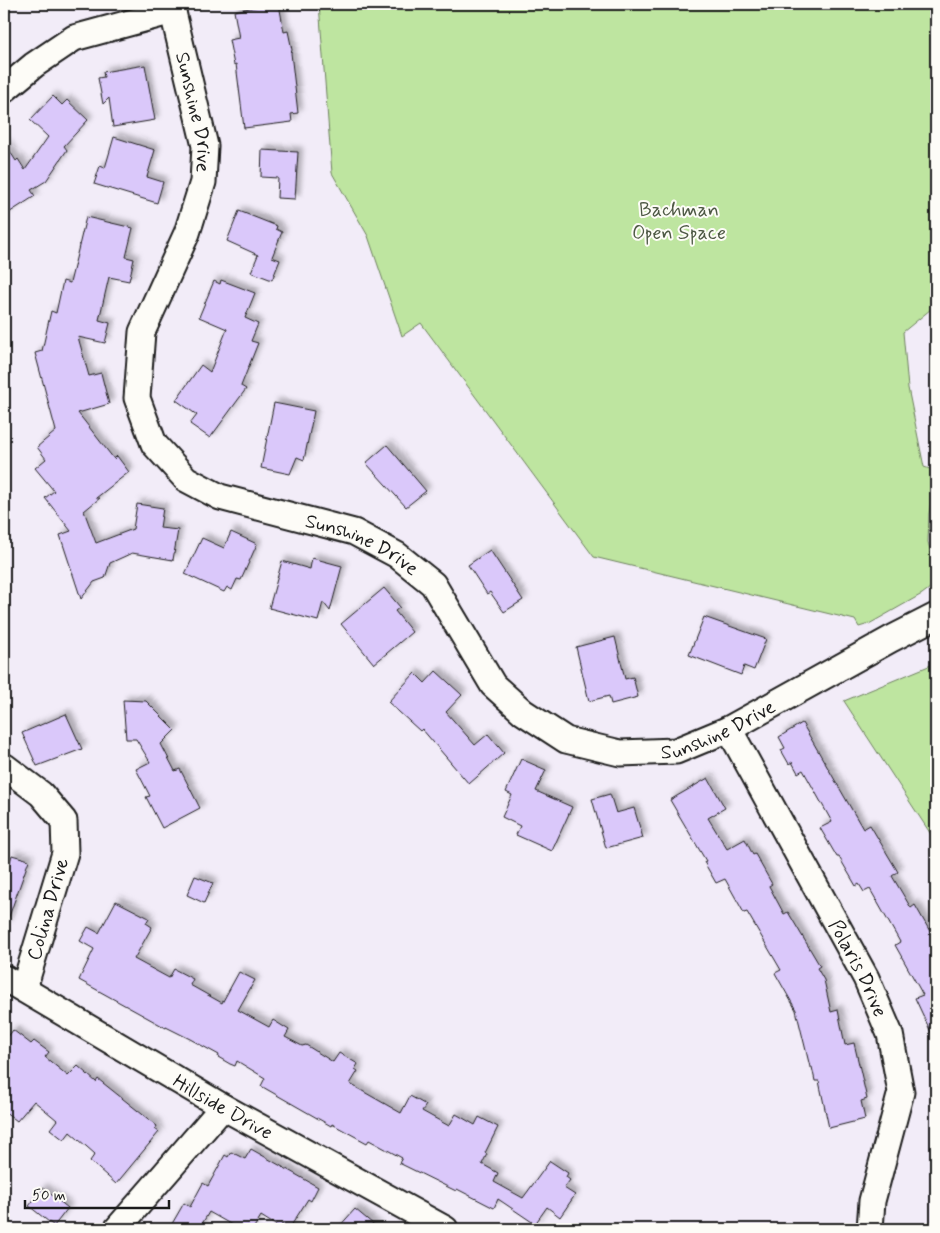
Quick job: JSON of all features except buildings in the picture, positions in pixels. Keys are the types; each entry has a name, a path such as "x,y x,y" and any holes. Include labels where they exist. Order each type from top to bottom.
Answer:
{"street":[{"path":"4,90 34,65 74,38 172,7"},
{"name":"Sunshine Drive","path":"172,7 205,146 203,182 187,233 142,332 137,398 154,444 186,479 220,496 354,532 397,555 433,584 493,685 523,712 566,740 620,753 676,751 729,730 891,639 936,616"},
{"name":"Polaris Drive","path":"729,730 866,978 890,1034 901,1092 872,1201 870,1229"},
{"name":"Colina Drive","path":"4,766 41,794 64,821 65,853 14,983"},
{"name":"Hillside Drive","path":"14,983 223,1107 445,1229"},
{"path":"117,1229 223,1107"}],"green space":[{"name":"Bachman Open Space","path":"319,4 936,4 936,305 903,332 908,388 924,467 936,471 929,514 928,542 936,571 930,588 869,624 859,627 855,620 594,557 421,323 402,336 368,236 332,173"},
{"path":"936,663 936,842 844,701"}]}
